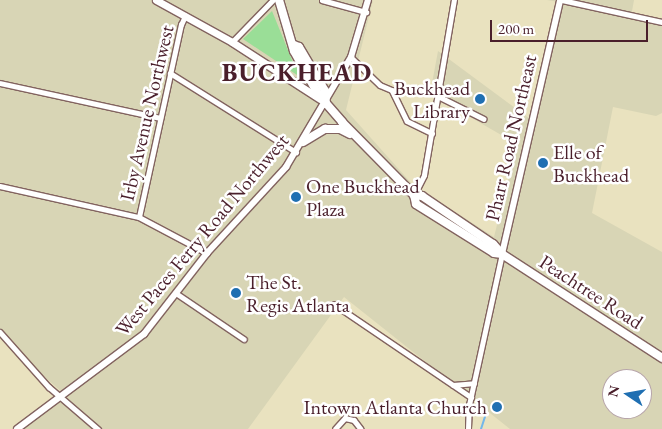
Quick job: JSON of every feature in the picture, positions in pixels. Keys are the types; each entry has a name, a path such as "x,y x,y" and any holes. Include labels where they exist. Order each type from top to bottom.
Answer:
{"highway":[{"path":"279,0 294,45 299,47 325,91 326,104"},
{"name":"Peachtree Road","path":"326,104 356,138 414,195 416,204 494,253 502,254 662,358"},
{"path":"303,142 314,134 330,128 356,138"}],"main road":[{"path":"156,0 232,42 326,104"},
{"name":"West Paces Ferry Road Northwest","path":"18,429 134,343 207,253 274,181 303,142 351,57 366,12 368,0"},
{"name":"Pharr Road Northeast","path":"502,254 561,0"}],"street":[{"path":"232,42 273,0"},
{"path":"322,0 366,12"},
{"path":"414,195 423,182 454,0"},
{"path":"561,0 662,22"},
{"name":"Irby Avenue Northwest","path":"139,217 170,73 185,16"},
{"path":"351,57 380,85 392,90 407,121 432,133"},
{"path":"170,73 296,152"},
{"path":"0,82 160,118"},
{"path":"438,96 484,119"},
{"path":"0,186 139,217 207,253"},
{"path":"468,429 471,397 502,254"},
{"path":"176,293 244,339"},
{"path":"334,304 471,397"},
{"path":"0,332 62,398 98,429"},
{"path":"453,385 474,383"},
{"path":"334,429 345,418 354,420 361,429"}],"shaded area":[{"path":"0,0 373,0 346,110 412,184 494,237 517,144 430,94 438,51 530,119 559,2 547,0 634,0 631,17 662,24 662,113 656,116 613,107 592,213 662,252 662,429 510,429 344,297 248,429 19,429 64,394 0,337"}],"green space":[{"path":"272,11 292,60 303,79 243,39"}],"waterway":[{"path":"481,429 485,417"}],"place":[{"name":"Buckhead Library","path":"480,99"},
{"name":"Elle of Buckhead","path":"543,163"},
{"name":"One Buckhead Plaza","path":"296,197"},
{"name":"The St. Regis Atlanta","path":"236,293"},
{"name":"Intown Atlanta Church","path":"497,407"}],"district":[{"name":"BUCKHEAD","path":"297,72"}]}
